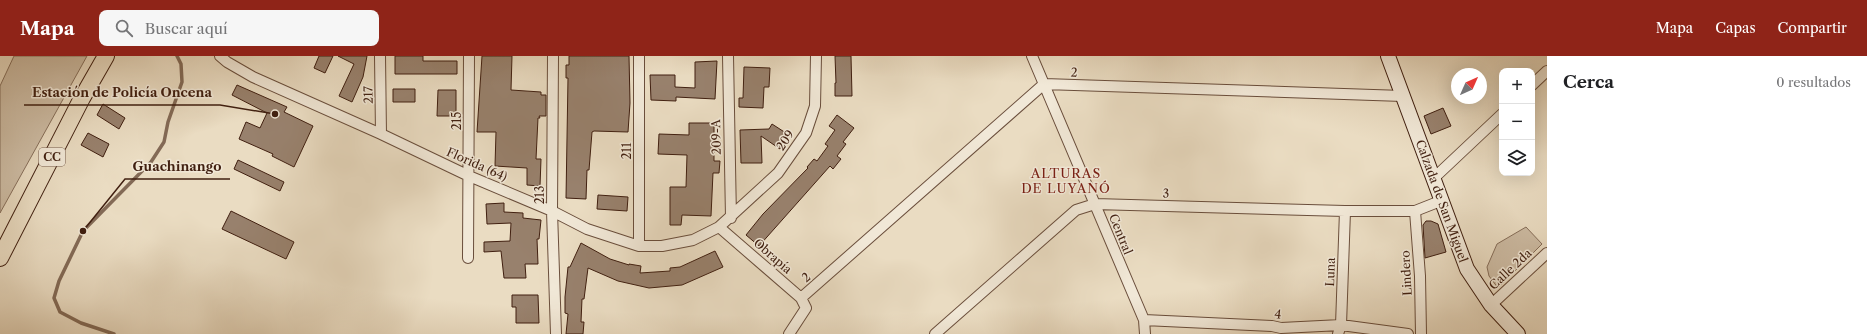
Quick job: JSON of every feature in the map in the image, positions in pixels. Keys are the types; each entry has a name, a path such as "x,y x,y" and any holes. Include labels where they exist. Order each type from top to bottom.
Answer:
{"main road":[{"name":"CC","path":"0,258 82,98 106,56"},
{"name":"Calzada de San Miguel","path":"1388,56 1467,268 1491,305 1518,334"}],"street":[{"name":"Florida (64)","path":"220,56 227,62 253,77 381,134 469,176 552,211 587,229 639,246 662,246 693,240 719,227 731,218"},
{"name":"217","path":"380,56 381,134"},
{"name":"215","path":"468,258 469,56"},
{"name":"213","path":"552,56 552,211 556,334"},
{"name":"211","path":"639,56 639,246"},
{"name":"209-A","path":"728,56 731,218"},
{"name":"209","path":"731,218 778,173 806,133 815,106 816,56"},
{"name":"Central","path":"1032,56 1144,320 1145,334"},
{"path":"1535,82 1547,71"},
{"name":"2","path":"801,298 1044,84 1403,96"},
{"path":"1434,178 1499,117"},
{"name":"3","path":"935,334 1076,210 1095,204 1345,211 1415,211 1442,200"},
{"name":"Luna","path":"1339,330 1345,211"},
{"name":"Lindero","path":"1415,211 1420,276 1421,334"},
{"name":"Obrapía","path":"719,227 801,298 806,308 789,334"},
{"name":"Calle 2da","path":"1491,305 1547,253"},
{"name":"4","path":"1144,320 1272,326 1277,331 1339,330 1408,334"}],"shaded area":[{"path":"14,56 87,56 0,213 0,86"},
{"path":"1526,227 1542,244 1498,288 1489,276 1487,267 1497,244"}],"building":[{"path":"319,56 333,56 325,73 314,68"},
{"path":"338,56 367,56 363,77 352,102 339,96 354,64"},
{"path":"395,56 423,56 423,61 457,61 457,74 395,74"},
{"path":"482,56 512,56 511,90 541,92 541,95 546,95 546,116 539,116 540,118 538,118 536,159 541,159 540,186 527,185 527,168 495,166 496,132 477,132"},
{"path":"569,56 629,56 630,103 628,132 592,132 589,170 587,170 586,199 566,198 568,78 566,78 566,65 569,65"},
{"path":"835,56 851,56 852,96 835,96"},
{"path":"717,61 715,99 676,97 676,101 651,100 650,75 675,75 675,87 695,88 695,62"},
{"path":"744,67 770,68 769,87 764,87 763,108 739,107 739,98 743,98"},
{"path":"237,85 287,107 284,112 313,126 294,167 272,156 273,154 239,139 246,122 260,128 267,113 232,95"},
{"path":"393,89 415,89 415,102 393,102"},
{"path":"438,90 456,90 456,116 437,116"},
{"path":"103,104 125,118 119,129 97,115"},
{"path":"1443,108 1451,126 1431,134 1424,116"},
{"path":"837,115 854,128 843,142 846,144 837,156 841,159 833,169 830,166 759,246 746,235 763,214 808,168 807,167 814,159 817,161 828,146 825,144 835,130 829,126"},
{"path":"689,123 714,123 714,161 720,161 719,173 713,173 711,216 682,215 681,225 670,225 670,187 686,187 687,155 658,154 659,134 689,135"},
{"path":"772,124 789,135 780,149 761,136 762,163 741,163 740,130 769,129"},
{"path":"88,133 109,144 103,157 81,145"},
{"path":"238,160 284,182 280,191 234,169"},
{"path":"598,195 628,197 627,211 597,209"},
{"path":"504,203 504,212 523,213 523,218 541,220 539,239 537,239 538,264 525,264 526,278 504,278 501,251 484,252 484,242 510,241 511,223 487,224 486,204"},
{"path":"231,211 294,242 286,259 222,229"},
{"path":"1426,221 1431,221 1438,224 1446,252 1425,258 1423,225"},
{"path":"581,243 610,259 629,265 641,266 640,273 670,271 670,268 680,267 715,251 723,267 682,285 649,288 618,281 588,268 584,299 582,299 581,322 584,322 583,334 566,334 568,314 565,313 565,297 568,267 570,267"},
{"path":"512,295 538,295 539,323 516,323 516,307 512,307"}],"waterway":[{"path":"114,334 81,323 60,312 54,298 59,281 83,231 151,162 164,142 168,122 182,82 181,64 177,56"}],"place":[{"name":"Estación de Policía Oncena","path":"275,114"},
{"name":"Guachinango","path":"83,231"}],"district":[{"name":"ALTURAS DE LUYANÓ","path":"1066,180"}]}
